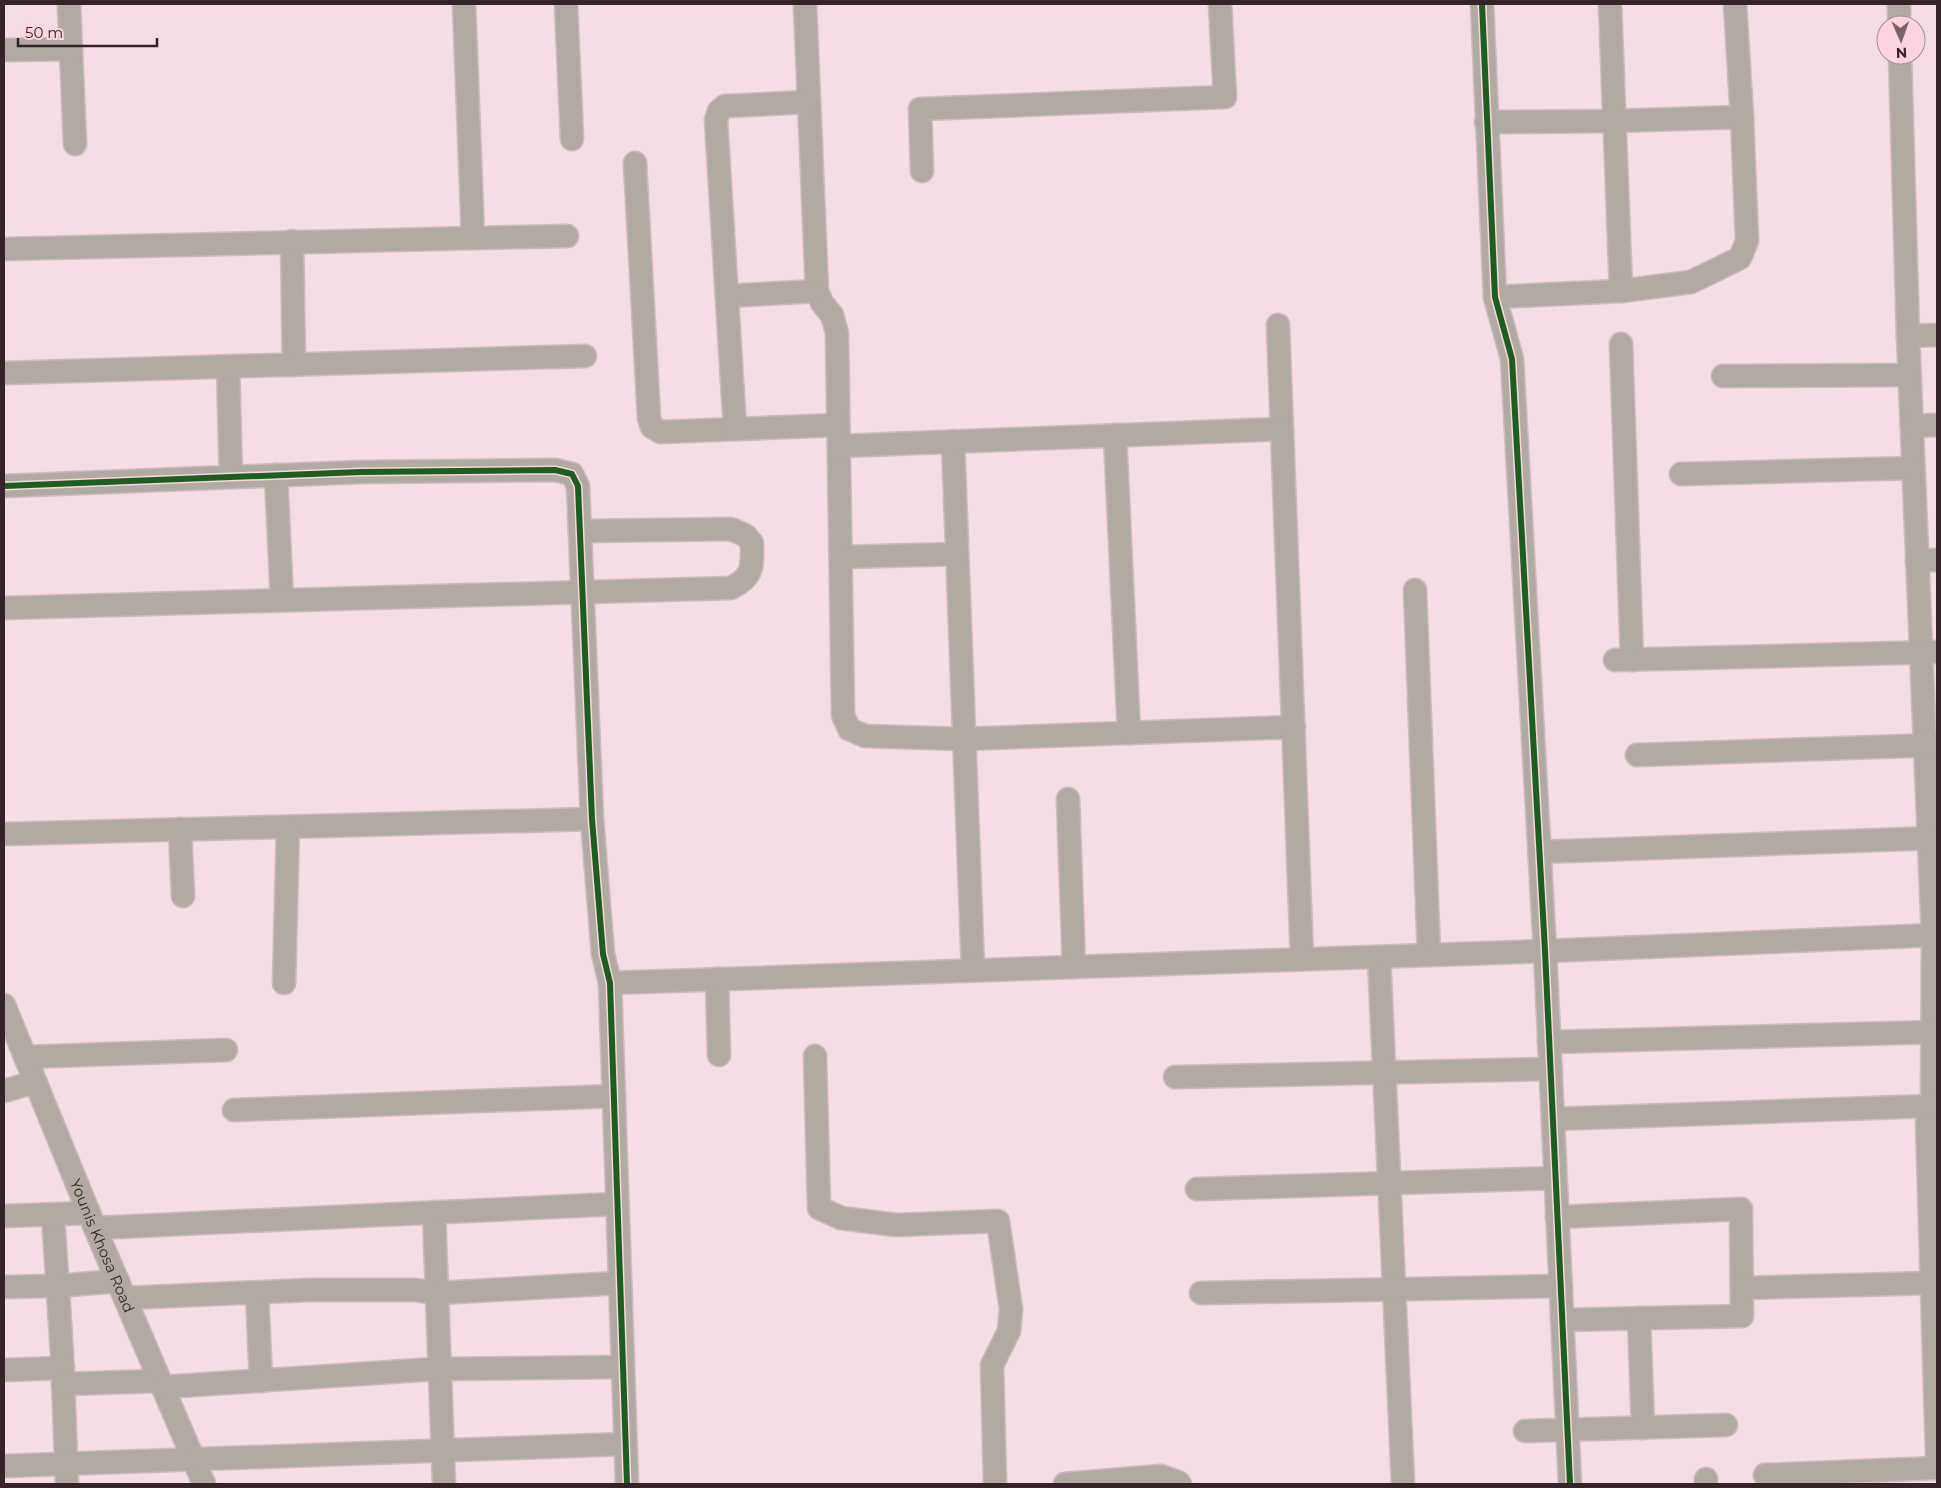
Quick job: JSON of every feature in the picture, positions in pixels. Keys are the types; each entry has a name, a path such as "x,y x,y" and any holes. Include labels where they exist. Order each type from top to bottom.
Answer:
{"street":[{"path":"69,4 75,144"},
{"path":"464,4 473,237"},
{"path":"566,4 572,139"},
{"path":"805,4 817,291 822,303 832,315 837,333 843,715 849,729 865,736 964,739 1294,727"},
{"path":"922,171 920,109 1225,97 1220,4"},
{"path":"1482,4 1495,297 1512,359 1540,852 1568,1431 1570,1484 1564,1484"},
{"path":"1610,4 1621,291"},
{"path":"1495,297 1621,291 1691,282 1740,258 1747,241 1742,117 1734,4"},
{"path":"4,50 71,49"},
{"path":"1900,65 1909,375 1914,468 1927,560 1935,936 1935,1032 1932,1117 1934,1237 1932,1284 1935,1327 1937,1454"},
{"path":"735,429 716,120 719,110 725,106 809,102"},
{"path":"1486,122 1742,117"},
{"path":"635,162 649,418 652,427 662,432 735,429 953,441 1282,429"},
{"path":"4,249 567,236"},
{"path":"292,242 294,365"},
{"path":"727,296 817,291"},
{"path":"1278,325 1302,959"},
{"path":"1908,336 1937,335"},
{"path":"1621,344 1623,660 1929,652"},
{"path":"4,373 228,368 585,356"},
{"path":"228,368 231,477"},
{"path":"1723,376 1909,375"},
{"path":"1912,426 1937,425"},
{"path":"1115,435 1129,733"},
{"path":"953,441 973,970"},
{"path":"1681,474 1914,468"},
{"path":"4,486 276,475 555,470 572,474 578,486 592,819 603,954 610,983 626,1484"},
{"path":"276,475 282,600"},
{"path":"4,608 731,588 744,581 752,567 752,543 745,535 731,529 580,531"},
{"path":"841,556 957,554"},
{"path":"1416,590 1429,955"},
{"path":"1637,755 1931,745"},
{"path":"1068,800 1074,967"},
{"path":"4,834 592,819"},
{"path":"284,983 288,827"},
{"path":"180,829 183,896"},
{"path":"1540,852 1933,838"},
{"path":"610,983 1935,936"},
{"path":"1379,957 1403,1484"},
{"path":"717,979 719,1054"},
{"name":"Younis Khosa Road","path":"4,1005 121,1290 204,1484"},
{"path":"1549,1042 1935,1032"},
{"path":"25,1057 226,1050"},
{"path":"815,1056 819,1208 841,1218 896,1225 998,1221 1011,1310 1009,1331 992,1365 995,1484"},
{"path":"1175,1077 1551,1069"},
{"path":"4,1091 35,1082"},
{"path":"234,1110 614,1096"},
{"path":"1553,1119 1932,1117"},
{"path":"1198,1189 1556,1178"},
{"path":"4,1216 52,1214 92,1220 434,1212 617,1204"},
{"path":"1557,1217 1741,1209 1742,1316 1562,1320"},
{"path":"434,1212 444,1484"},
{"path":"52,1214 63,1376 66,1474"},
{"path":"4,1287 58,1286 121,1290 257,1293 309,1290 415,1290 438,1293 620,1283"},
{"path":"1742,1288 1932,1284"},
{"path":"1201,1293 1561,1286"},
{"path":"257,1293 261,1381"},
{"path":"1639,1318 1643,1428"},
{"path":"4,1370 162,1384 261,1381 441,1369 622,1368"},
{"path":"1525,1431 1726,1424"},
{"path":"4,1466 66,1474 194,1460 625,1444"},
{"path":"1765,1475 1937,1468"},
{"path":"1065,1484 1161,1476 1180,1484"}],"cycle path":[{"path":"1482,4 1495,297 1512,359 1545,951 1570,1484"},
{"path":"4,486 361,472 555,470 572,474 578,486 592,819 603,954 610,983 627,1484"}]}
